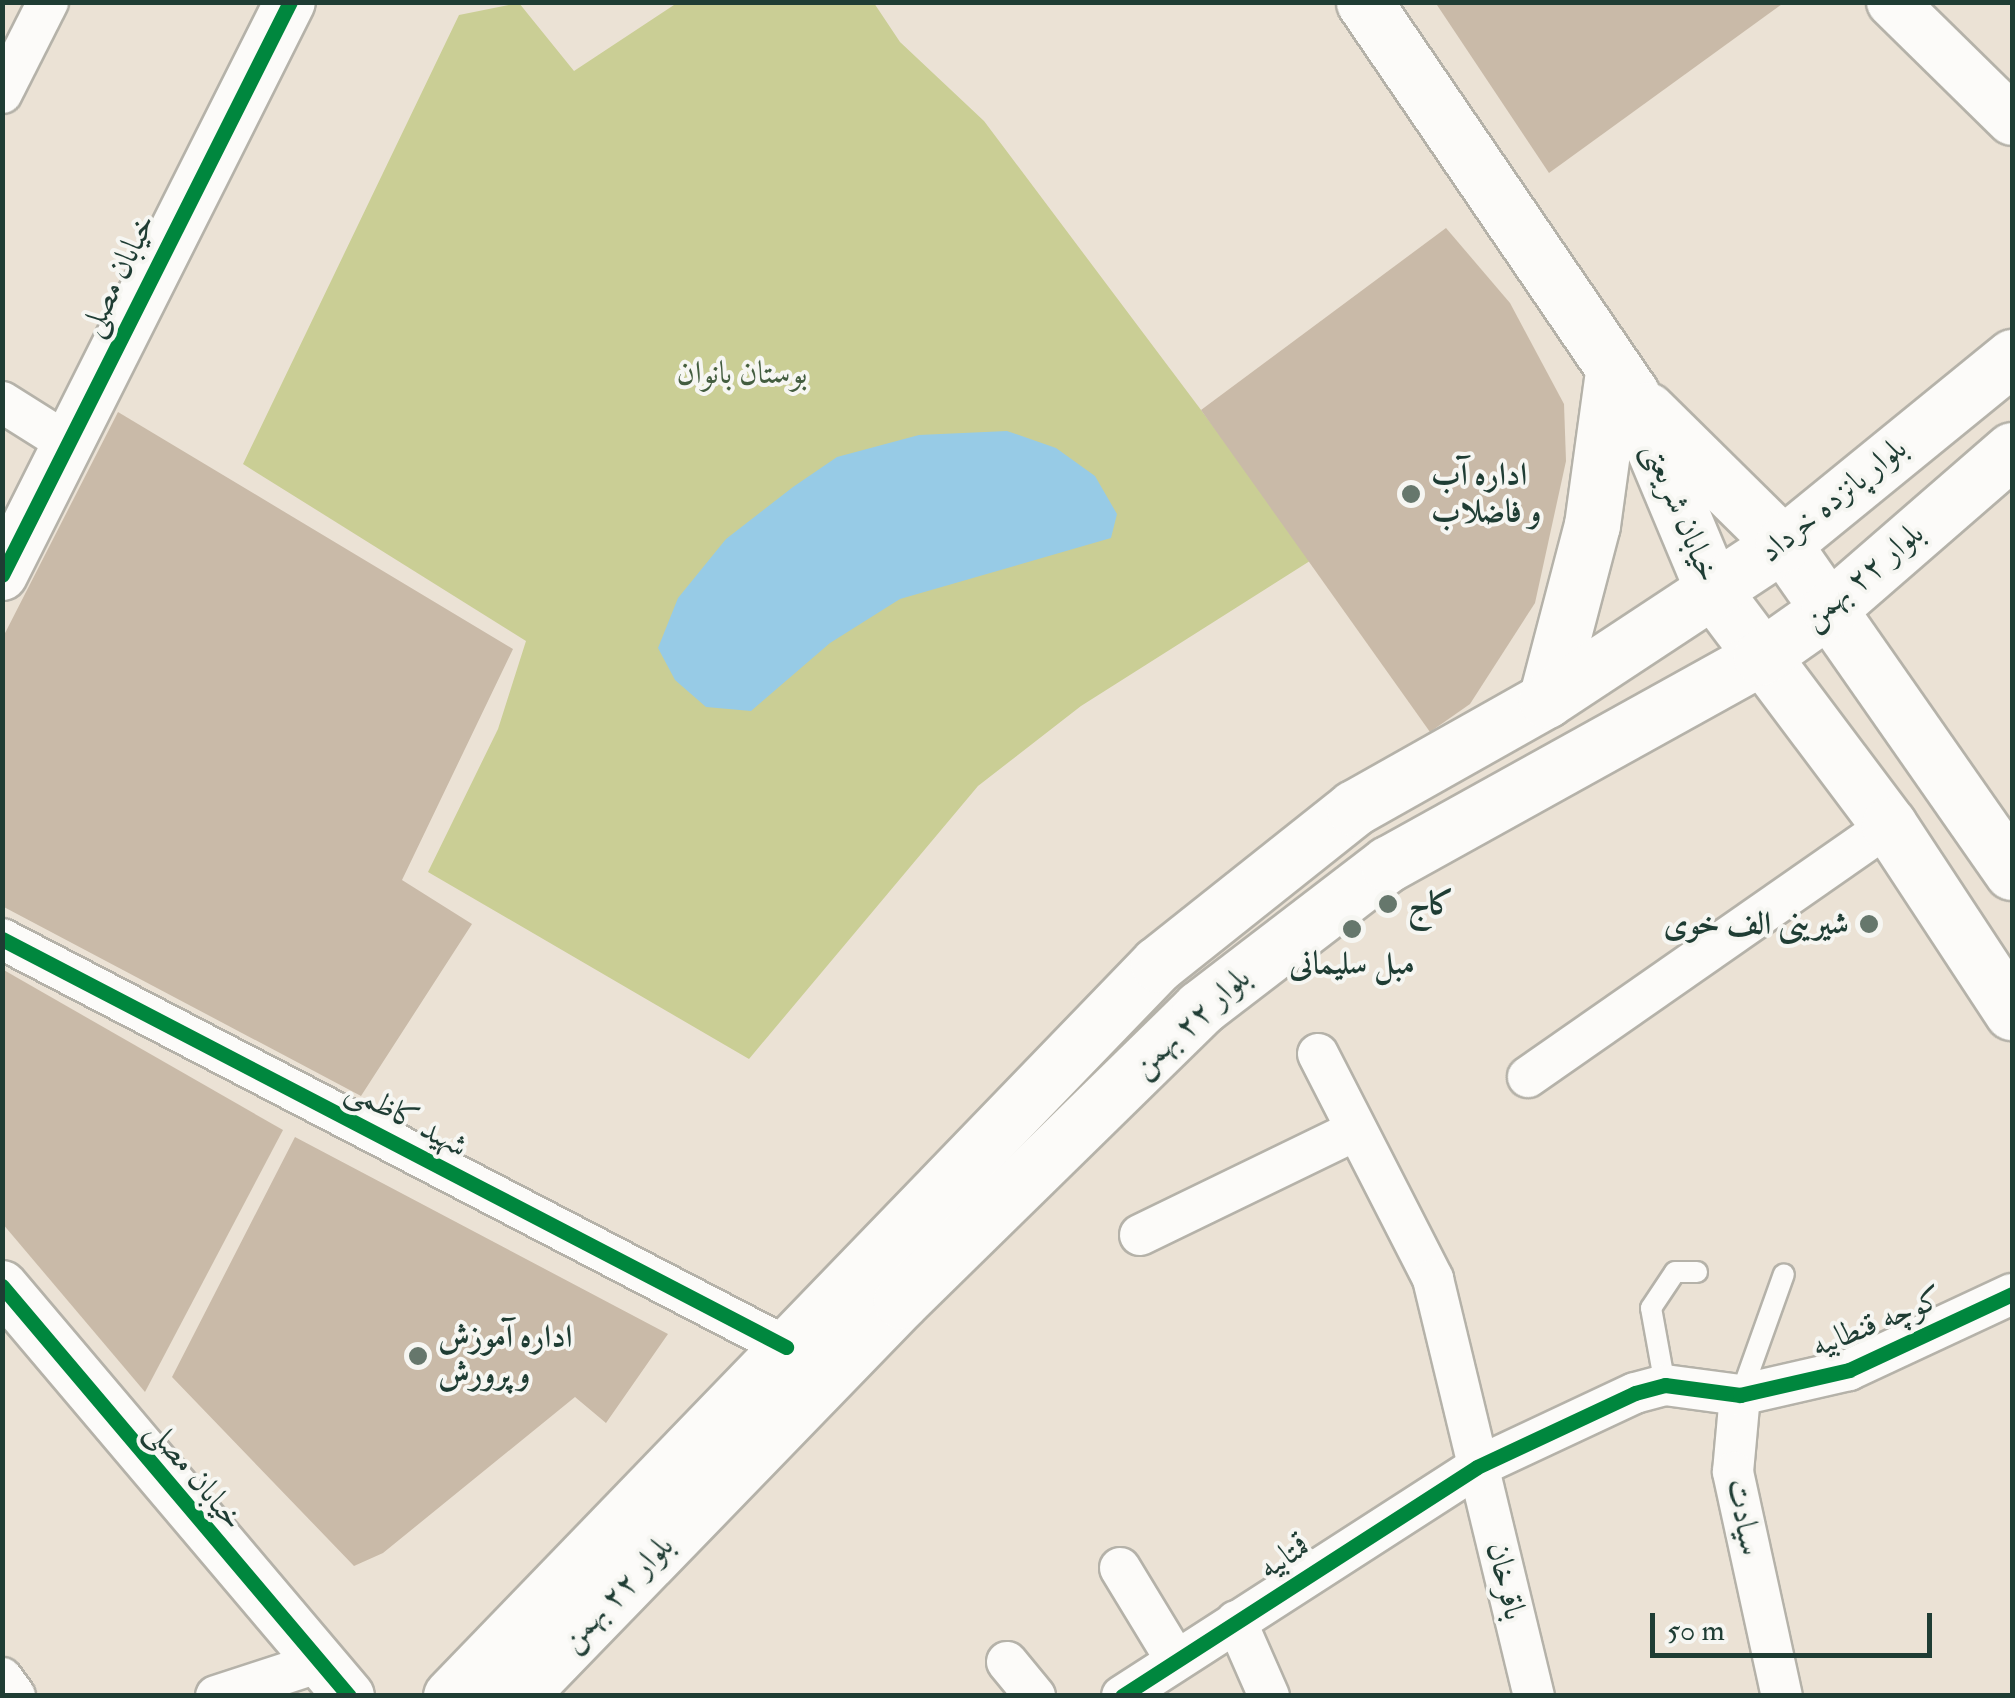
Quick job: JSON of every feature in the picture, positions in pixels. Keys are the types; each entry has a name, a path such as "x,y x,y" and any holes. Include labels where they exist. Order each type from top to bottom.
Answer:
{"main road":[{"name":"خیابان شریعتی","path":"1364,2 1622,383 1714,592 1890,825 2012,1012"},
{"name":"بلوار پانزده خرداد","path":"1546,700 1783,544 2012,357"},
{"path":"1622,383 1783,544 2012,872"},
{"path":"1546,700 1592,525 1622,383"},
{"name":"بلوار ۲۲ بهمن","path":"518,1696 901,1301 1200,1008 1388,864 1761,657 1829,610 2012,450"},
{"name":"بلوار ۲۲ بهمن","path":"451,1696 1158,964 1354,808 1546,700"}],"street":[{"path":"2,92 48,2"},
{"name":"خیابان مصلی","path":"2,575 290,2"},
{"path":"1892,2 2005,99"},
{"path":"2,402 68,443"},
{"path":"1528,1077 1890,825"},
{"name":"شهید کاظمی","path":"2,939 786,1347"},
{"name":"باقرخان","path":"1318,1054 1434,1279 1534,1696"},
{"path":"1140,1235 1356,1130"},
{"name":"خیابان مصلی","path":"2,1286 335,1679"},
{"name":"کوچه قنطابیه","path":"1665,1384 1740,1396 1849,1370 2012,1294"},
{"path":"1477,1467 1665,1384"},
{"name":"سیادت","path":"1740,1396 1733,1472 1782,1696"},
{"name":"قمتابیه","path":"1122,1696 1477,1467"},
{"path":"1120,1568 1176,1660"},
{"path":"1236,1621 1269,1696"},
{"path":"1007,1662 1036,1696"},
{"path":"2,1678 15,1696"},
{"path":"246,1692 335,1679"}],"lane":[{"path":"1665,1384 1651,1308 1675,1272 1698,1272"},
{"path":"1740,1396 1784,1274"}],"green space":[{"name":"بوستان بانوان","path":"519,3 574,71 677,3 874,3 900,42 984,121 1313,559 1081,706 978,786 749,1059 428,872 498,729 526,641 243,464 459,15"}],"water":[{"path":"1007,431 1056,448 1095,476 1117,514 1111,538 900,599 830,643 751,711 706,707 675,680 658,648 678,598 726,539 793,487 837,457 919,435"}],"building":[{"path":"1435,2 1785,2 1549,173"},
{"name":"اداره آب و فاضلاب","path":"1446,228 1510,303 1564,404 1566,461 1535,603 1470,704 1430,732 1201,410"},
{"path":"118,412 513,649 402,880 472,924 361,1096 2,906 2,639"},
{"path":"2,969 283,1130 145,1392 2,1223"},
{"name":"اداره آموزش و پرورش","path":"295,1137 668,1334 606,1423 575,1397 383,1553 354,1566 172,1377"}],"cycle path":[{"path":"2,575 290,2"},
{"path":"2,939 786,1347"},
{"path":"2,1286 349,1696"},
{"path":"1122,1696 1477,1467 1635,1393 1665,1385 1740,1395 1849,1370 2012,1294"}],"place":[{"name":"اداره آب و فاضلاب","path":"1411,494"},
{"name":"کاج","path":"1388,904"},
{"name":"شیرینی الف خوی","path":"1869,924"},
{"name":"مبل سلیمانی","path":"1352,929"},
{"name":"اداره آموزش و پرورش","path":"418,1356"}]}
